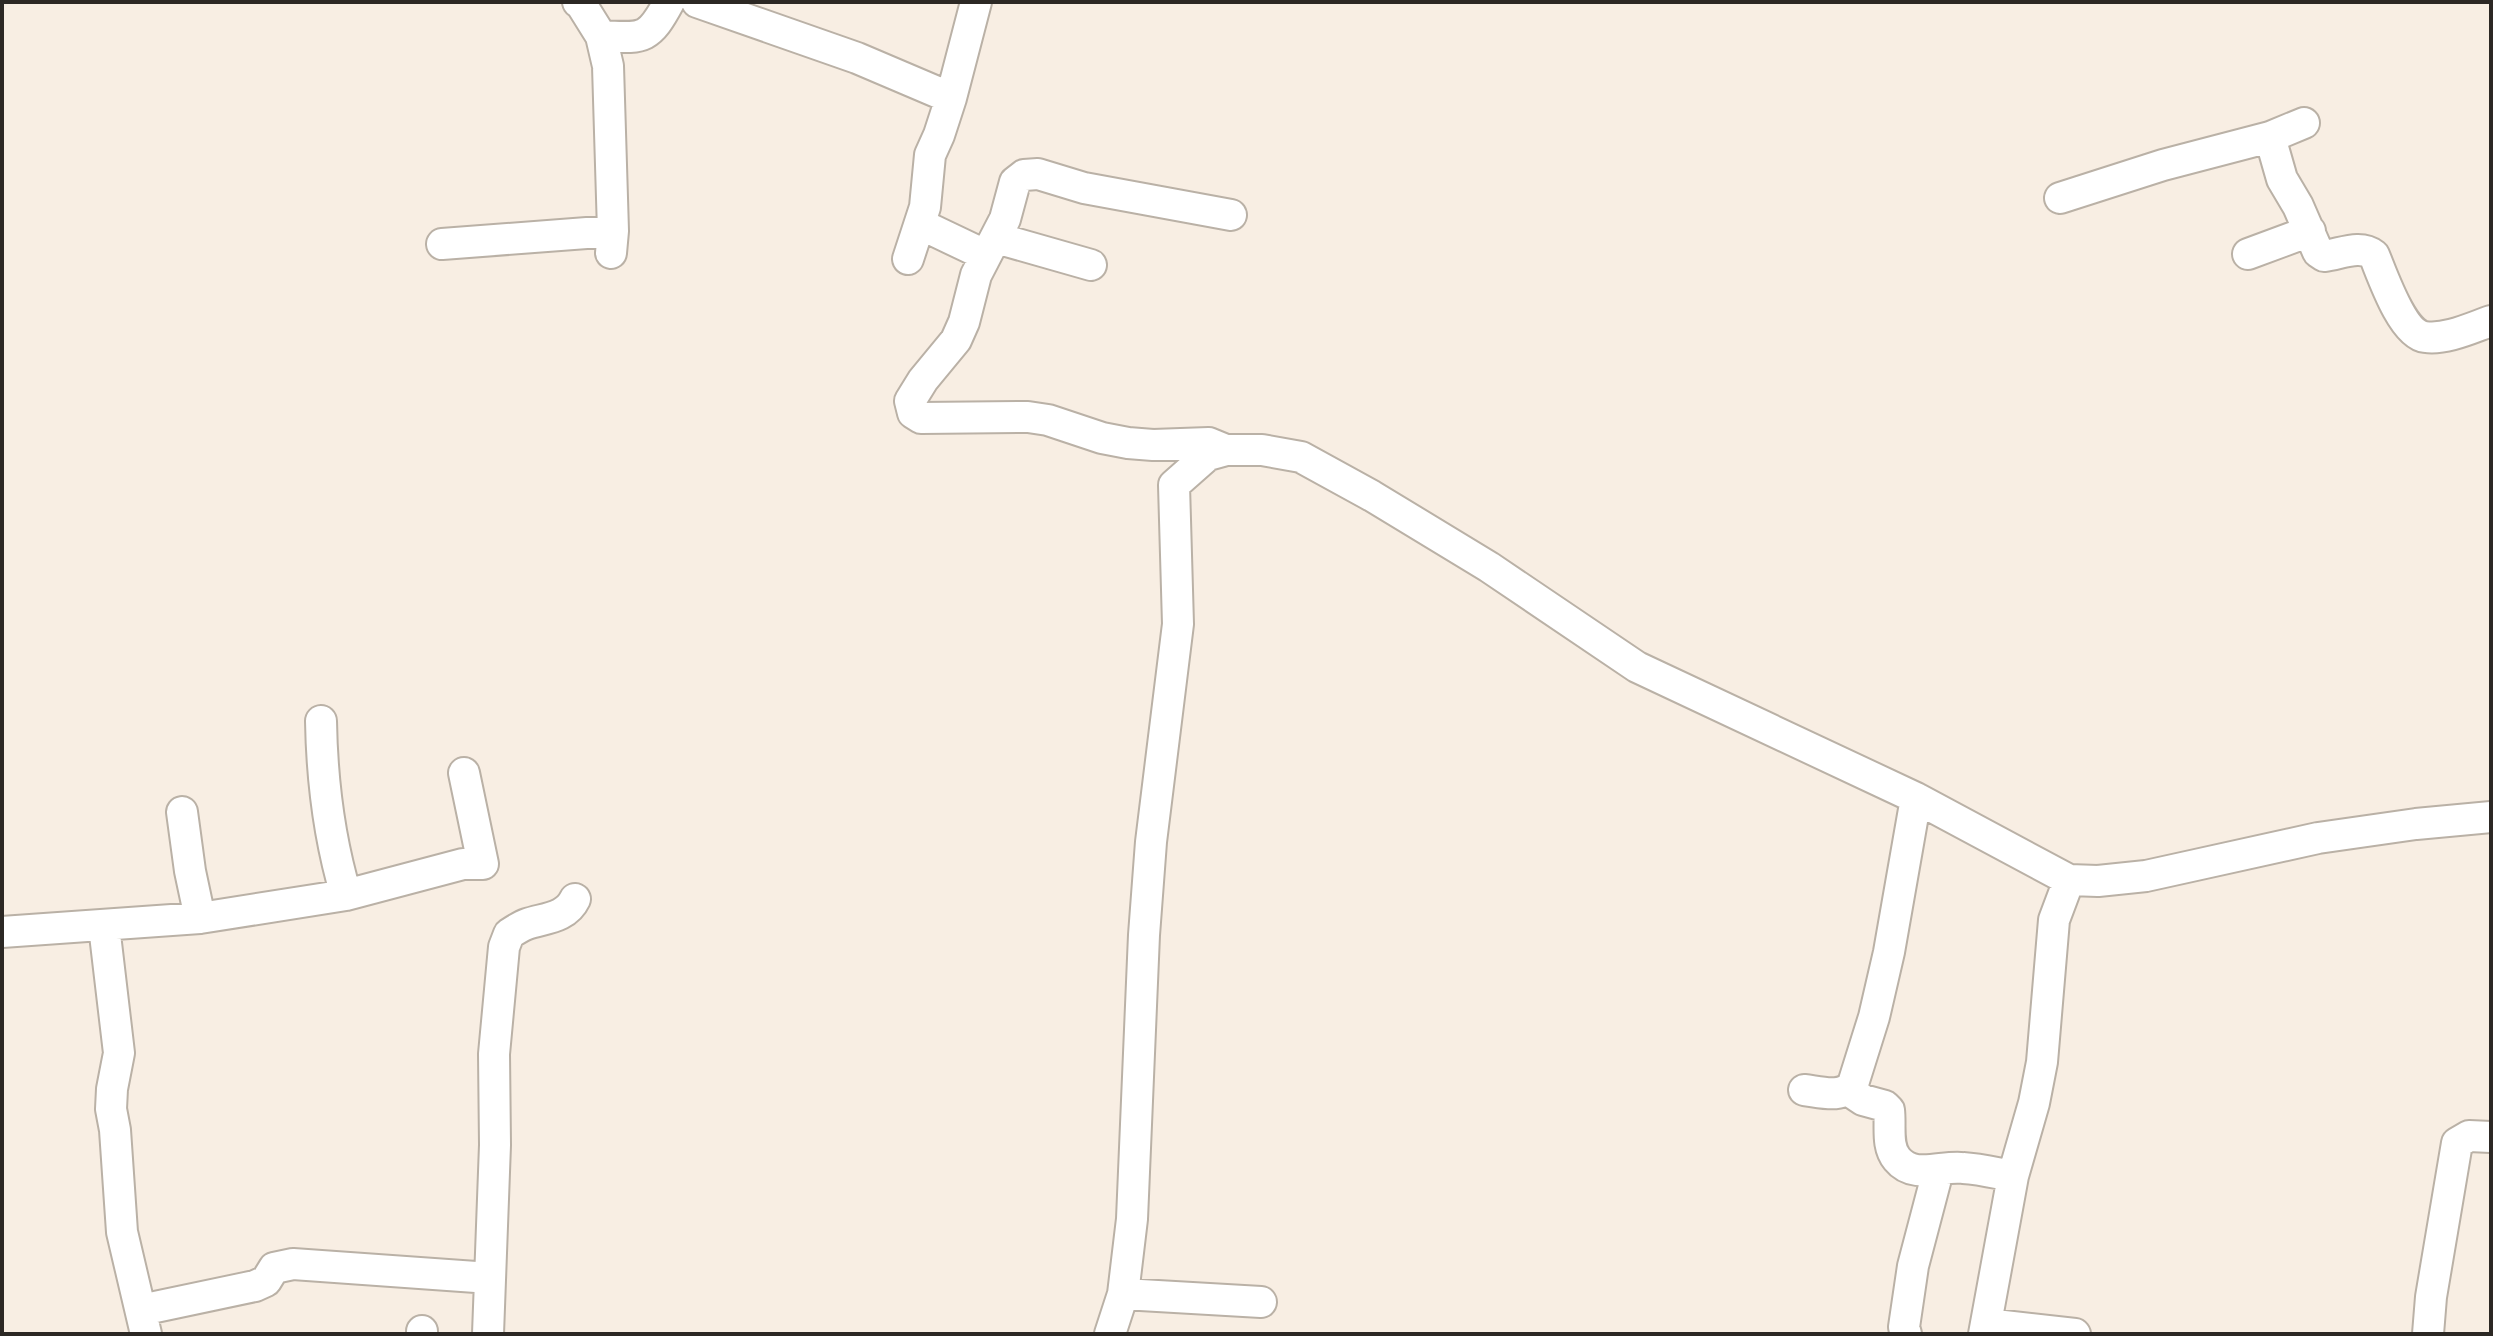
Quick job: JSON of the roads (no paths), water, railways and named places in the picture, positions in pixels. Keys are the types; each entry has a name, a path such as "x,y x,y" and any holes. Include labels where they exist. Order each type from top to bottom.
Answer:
{"street":[{"path":"442,244 612,242 608,66 601,36 578,2"},
{"path":"601,36 638,38 649,32 669,2"},
{"path":"697,2 857,58 951,98"},
{"path":"908,259 922,224 930,155 951,98 976,2"},
{"path":"2060,198 2163,165 2270,137 2304,123"},
{"path":"2270,137 2282,179 2318,252 2324,256 2360,249 2374,255 2395,303 2412,332 2425,337 2454,334 2491,321"},
{"path":"1226,450 1209,443 1153,445 1102,438 1048,420 1028,417 921,418 913,413 910,401 923,380 947,353 964,322 984,247 1012,199 1015,182 1024,175 1038,174 1084,188 1231,215"},
{"path":"922,224 984,247 1091,265"},
{"path":"2248,254 2310,231"},
{"path":"1110,1334 1123,1294 1132,1219 1151,842 1178,624 1174,485 1170,460 1153,445"},
{"path":"1174,485 1208,455 1226,450 1262,450 1301,457 1489,567 1637,667 1916,798 2069,880 2098,881 2146,876 2318,838 2491,817"},
{"path":"321,721 325,800 346,895"},
{"path":"2,932 200,918 346,895 463,864 483,864 464,773"},
{"path":"1804,1090 1838,1094 1853,1084 1874,1017 1889,952 1916,798"},
{"path":"182,812 200,918"},
{"path":"2069,880 2054,920 2042,1062 2013,1176 1985,1329 2075,1334"},
{"path":"488,1334 495,1145 494,1054 504,947 509,934 526,925 553,918 571,907 575,899"},
{"path":"104,926 119,1053 111,1109 122,1232 144,1322 255,1286 266,1281 274,1268 293,1264 490,1278"},
{"path":"1848,1090 1863,1100 1889,1110 1889,1135 1897,1159 1906,1165 1922,1171 1960,1167 2013,1176"},
{"path":"2428,1334 2431,1297 2457,1143 2469,1136 2491,1137"},
{"path":"1906,1334 1904,1327 1913,1266 1938,1171"},
{"path":"1123,1294 1261,1302"}]}
